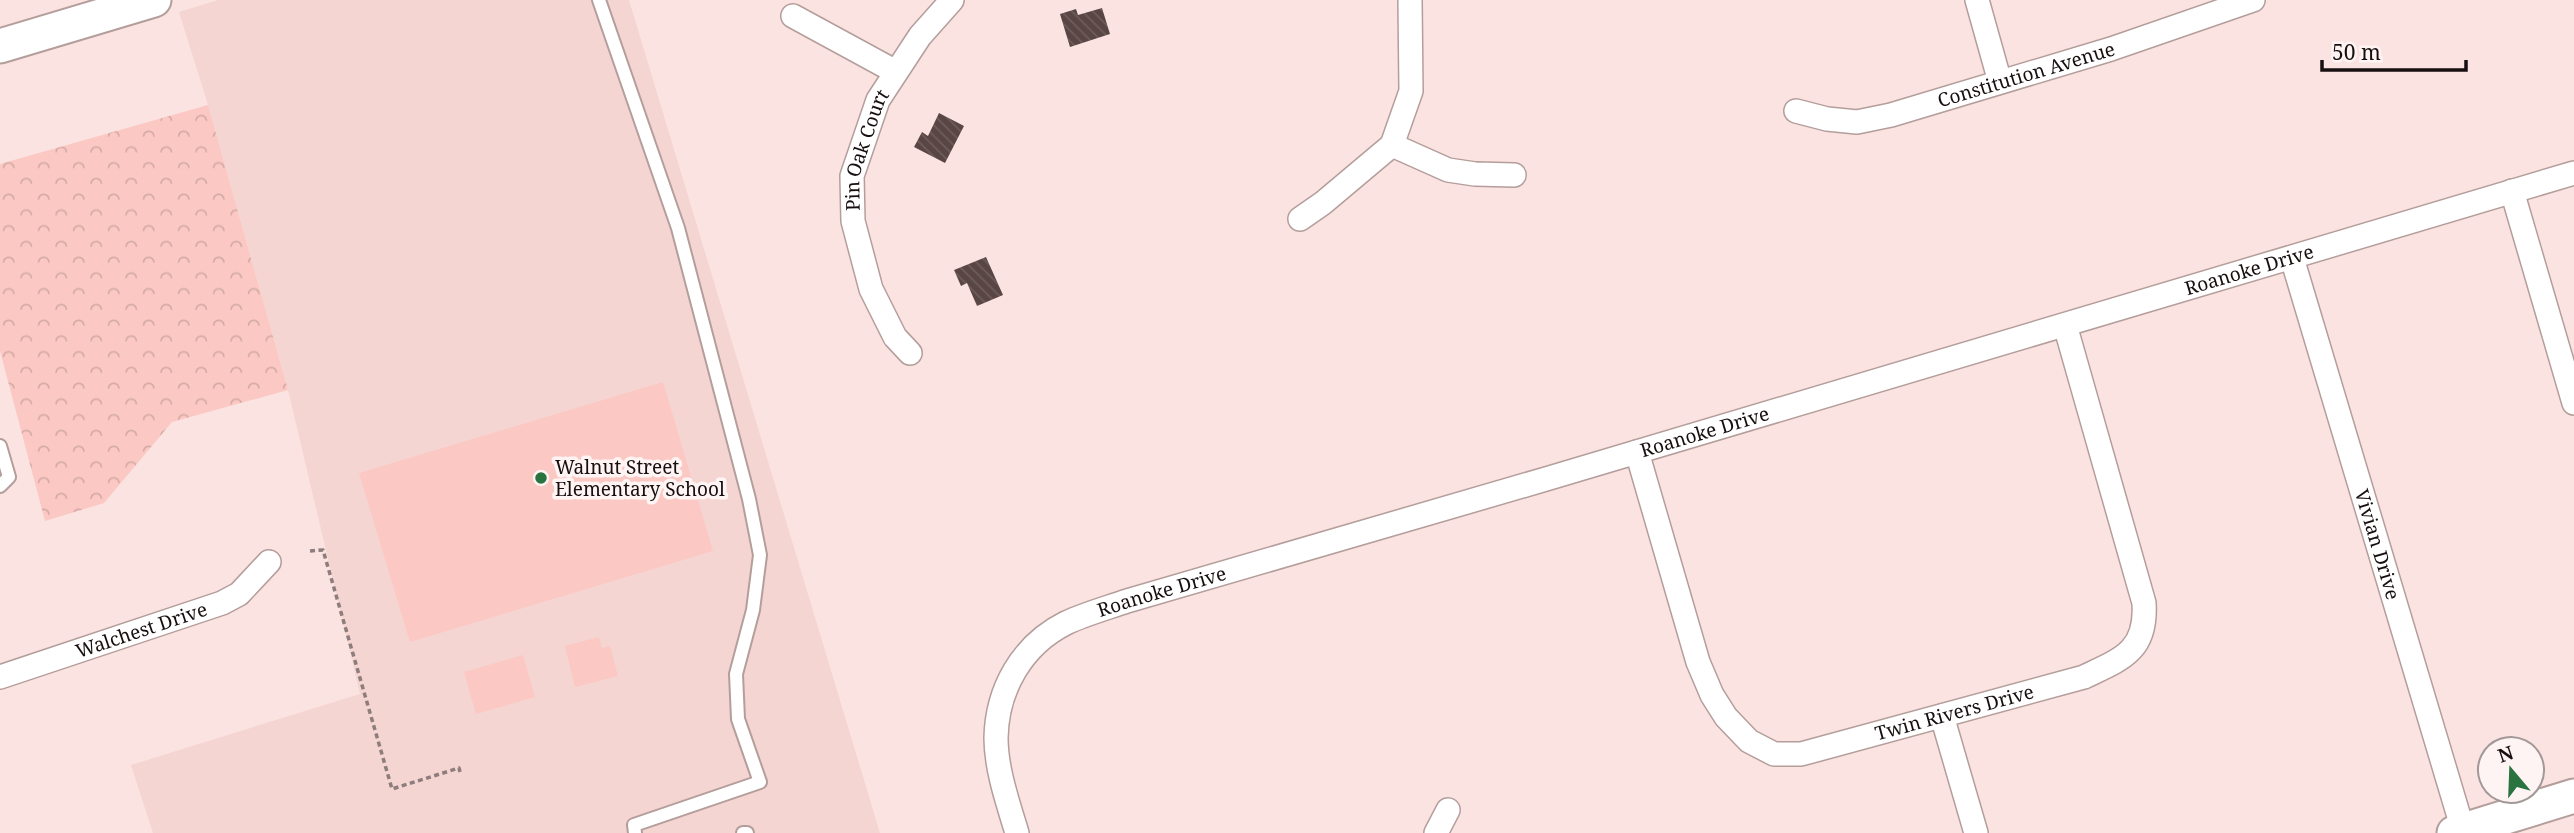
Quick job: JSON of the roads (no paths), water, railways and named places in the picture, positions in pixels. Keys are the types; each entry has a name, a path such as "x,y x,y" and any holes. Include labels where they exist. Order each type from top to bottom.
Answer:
{"street":[{"path":"0,46 154,0"},
{"name":"Pin Oak Court","path":"910,353 895,337 872,289 853,221 852,176 878,100 920,36 952,0"},
{"path":"1300,219 1324,203 1392,145 1411,91 1410,0"},
{"path":"1977,0 2000,82"},
{"name":"Constitution Avenue","path":"1796,111 1826,119 1857,122 1891,115 2111,49 2244,1"},
{"path":"793,16 896,72"},
{"path":"1392,145 1448,170 1514,175"},
{"name":"Roanoke Drive","path":"1017,833 1003,785 996,740 999,710 1014,670 1025,654 1065,624 1127,601 2574,173"},
{"path":"2512,191 2574,403"},
{"name":"Vivian Drive","path":"2292,258 2458,832"},
{"name":"Twin Rivers Drive","path":"1637,452 1698,662 1712,695 1726,717 1749,741 1774,754 1801,754 2084,677 2120,661 2133,650 2141,636 2145,620 2144,604 2065,325"},
{"name":"Walchest Drive","path":"0,677 222,603 239,594 269,562"},
{"path":"1942,716 1976,833"},
{"path":"2458,832 2574,796"},
{"path":"1436,833 1448,810"}],"lane":[{"path":"599,0 678,228 749,499 760,555 753,610 736,674 737,719 760,782 634,825 635,833"},
{"path":"0,446 9,477 0,486"}],"place":[{"name":"Walnut Street Elementary School","path":"541,478"}]}
